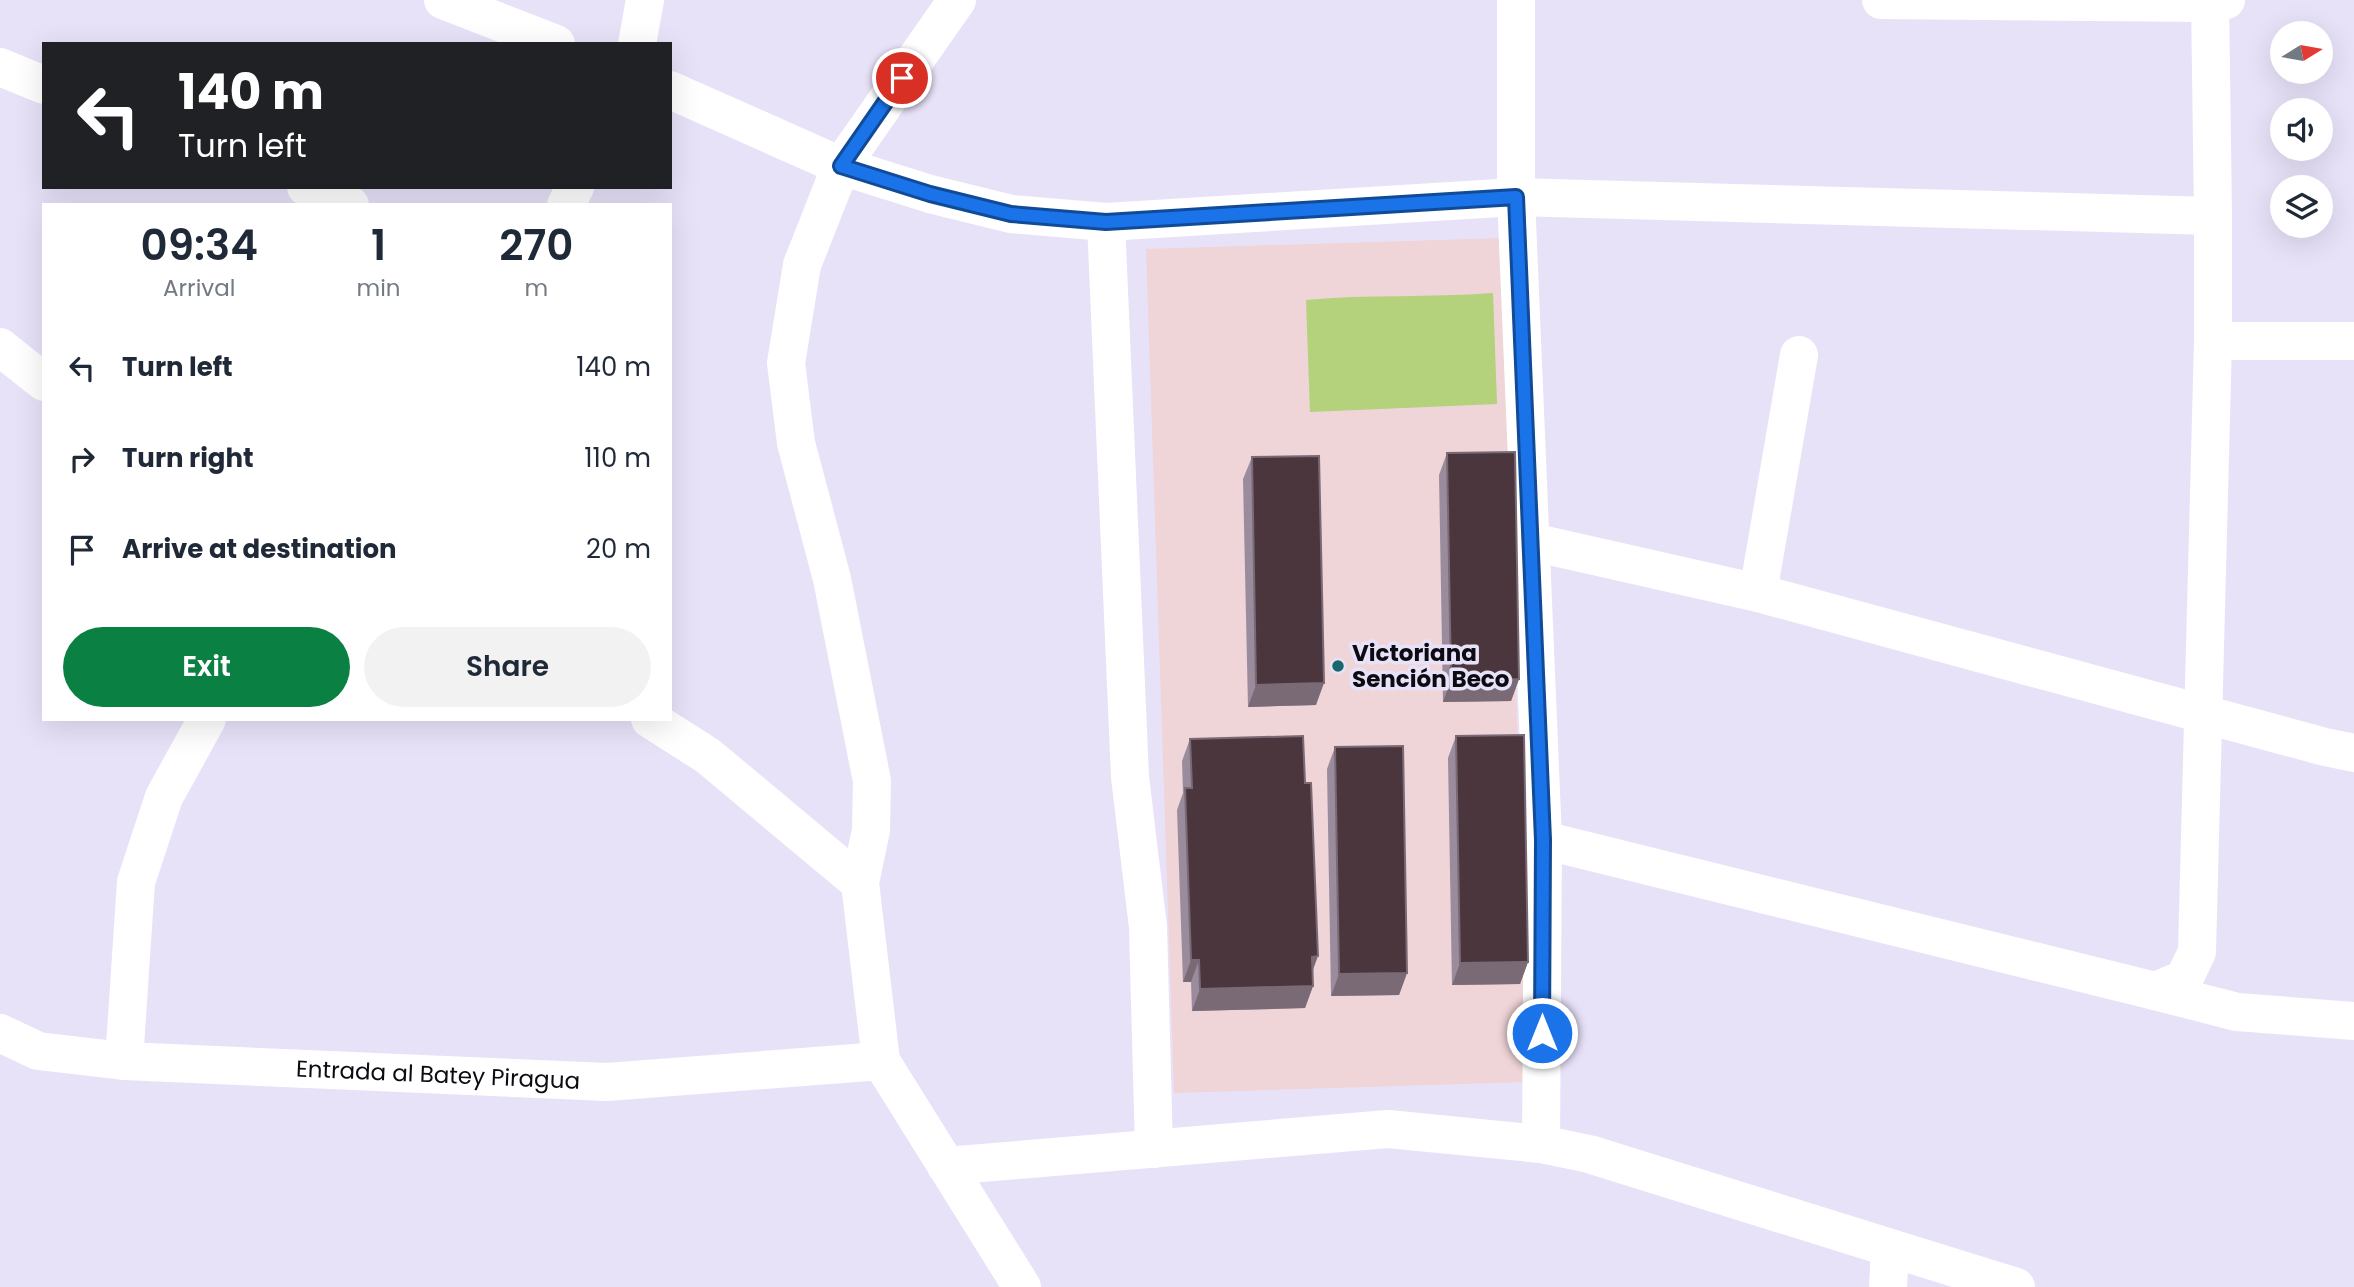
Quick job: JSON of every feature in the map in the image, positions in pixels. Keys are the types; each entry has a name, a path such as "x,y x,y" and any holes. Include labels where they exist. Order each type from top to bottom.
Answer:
{"street":[{"path":"443,0 551,42"},
{"path":"637,42 645,0"},
{"path":"957,0 841,166 802,265 786,363 796,443 832,579 872,781 871,831 860,883 881,1061 1022,1287"},
{"path":"1516,0 1516,197 1543,840 1541,1144"},
{"path":"1881,0 2215,1 2213,341 2197,952 2184,979 2155,991"},
{"path":"0,67 42,84"},
{"path":"672,91 841,166 930,194 1011,214 1106,222 1516,197 2213,216"},
{"path":"311,189 345,203"},
{"path":"1106,222 1130,777 1148,927 1154,1149"},
{"path":"2213,341 2354,341"},
{"path":"0,347 42,380"},
{"path":"1758,593 1799,355"},
{"path":"1532,542 1758,593 2204,715 2354,753"},
{"path":"124,1061 136,882 164,797 206,721"},
{"path":"653,721 708,756 860,883"},
{"path":"1543,840 2237,1012 2354,1021"},
{"name":"Entrada al Batey Piragua","path":"0,1033 38,1051 124,1061 607,1083 881,1061"},
{"path":"946,1166 1388,1129 1541,1144 1589,1154 2016,1287"},
{"path":"1888,1287 1890,1249"}],"shaded area":[{"name":"Victoriana Sención Beco","path":"1501,238 1529,1082 1174,1093 1146,249"}],"green space":[{"path":"1493,293 1497,404 1310,412 1306,300"}],"building":[{"path":"1515,452 1519,679 1451,680 1447,453"},
{"path":"1319,456 1324,683 1256,685 1252,457"},
{"path":"1524,735 1528,962 1460,963 1456,736"},
{"path":"1303,736 1305,783 1311,783 1318,956 1312,957 1313,986 1200,989 1199,960 1191,960 1185,788 1192,788 1190,739"},
{"path":"1403,746 1407,973 1339,974 1335,747"}],"place":[{"name":"Victoriana Sención Beco","path":"1338,666"}],"route":[{"path":"902,78 841,166 930,194 1011,214 1106,222 1516,197 1543,840 1542,1033"}]}
